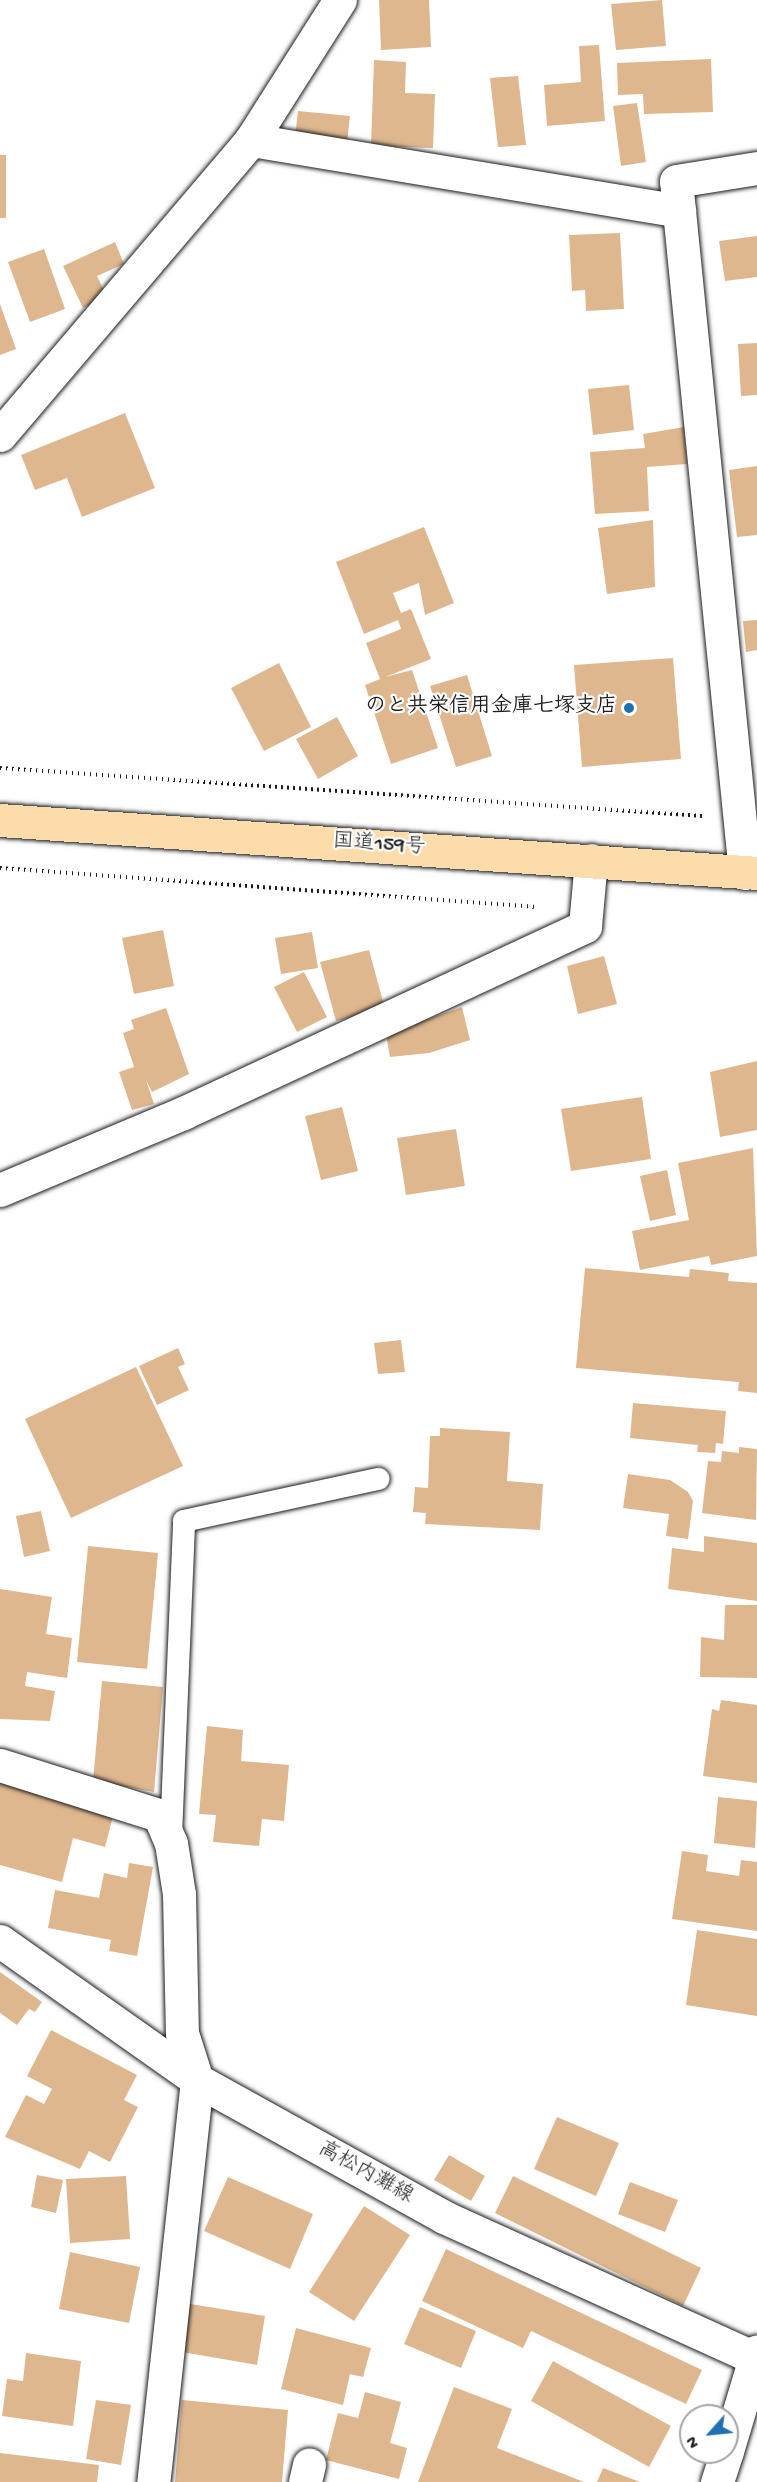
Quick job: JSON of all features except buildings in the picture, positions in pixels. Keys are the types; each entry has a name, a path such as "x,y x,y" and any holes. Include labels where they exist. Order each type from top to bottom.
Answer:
{"highway":[{"name":"国道159号","path":"0,820 751,873"}],"street":[{"path":"0,435 250,140 340,0"},
{"path":"250,140 679,211"},
{"path":"751,873 739,818 676,181 757,168"},
{"path":"0,1190 183,1113 585,926 591,860"},
{"path":"0,1765 159,1815 171,1843 179,1894 182,2033 197,2080 153,2482"},
{"name":"高松内灘線","path":"0,1941 197,2080 444,2217 756,2356"},
{"path":"739,2412 756,2356"},
{"path":"717,2482 723,2464"}],"lane":[{"path":"171,1843 184,1521 379,1479"}],"path":[{"path":"0,768 739,818"},
{"path":"0,868 543,907"}],"place":[{"name":"のと共栄信用金庫七塚支店","path":"629,708"}]}
